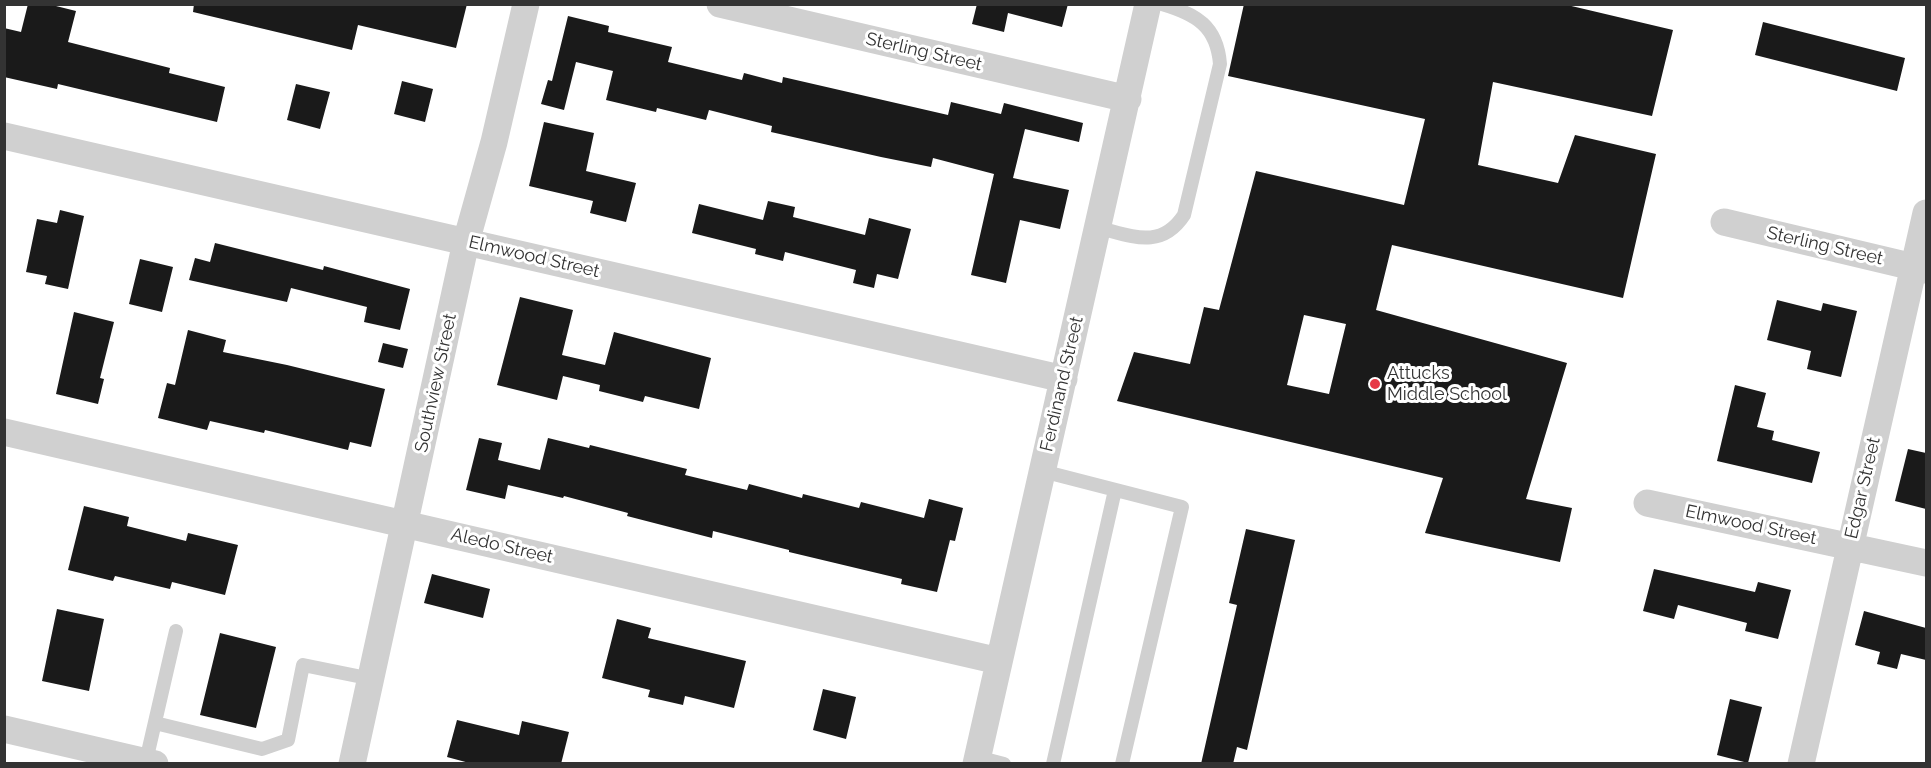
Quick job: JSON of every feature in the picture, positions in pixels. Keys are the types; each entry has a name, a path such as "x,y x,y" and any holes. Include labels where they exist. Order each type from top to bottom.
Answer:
{"street":[{"name":"Southview Street","path":"352,764 466,242 494,142 526,4"},
{"name":"Sterling Street","path":"720,4 1128,99"},
{"name":"Ferdinand Street","path":"976,760 1099,228 1148,4"},
{"name":"Elmwood Street","path":"4,136 1064,379"},
{"name":"Edgar Street","path":"1801,764 1849,547 1921,269 1926,213"},
{"name":"Sterling Street","path":"1724,222 1921,269"},
{"name":"Aledo Street","path":"4,432 999,661"},
{"name":"Elmwood Street","path":"1647,502 1926,563"},
{"path":"4,729 150,762"}],"lane":[{"path":"1099,228 1153,239 1166,235 1178,225 1184,215 1220,64 1219,47 1207,28 1196,18 1185,11 1162,4"},
{"path":"1042,471 1182,507 1122,764"},
{"path":"1053,764 1115,490"},
{"path":"150,762 155,723 176,631"},
{"path":"155,723 262,749 288,740 303,665 372,679"},
{"path":"259,764 262,749"},
{"path":"976,760 1004,764"}],"building":[{"path":"28,4 48,4 76,11 68,42 170,68 169,73 225,87 217,122 58,84 57,89 4,77 4,28 21,32"},
{"path":"194,4 467,4 456,48 358,25 352,50 193,12"},
{"path":"977,4 1068,4 1062,27 1008,13 1004,32 972,24"},
{"path":"1244,4 1563,4 1673,30 1652,116 1493,82 1478,165 1558,183 1575,135 1656,154 1623,298 1392,245 1376,310 1567,363 1526,499 1572,508 1560,562 1425,533 1443,478 1117,401 1134,352 1190,364 1204,307 1219,310 1256,171 1404,205 1425,119 1228,76","holes":["1304,315 1346,324 1329,394 1287,385"]},
{"path":"568,16 609,26 608,32 672,47 668,62 742,80 744,73 782,83 783,77 948,115 951,102 1001,114 1004,103 1083,123 1079,142 1025,129 1013,178 1069,190 1060,229 1020,220 1006,283 971,275 994,174 933,158 931,167 881,157 771,132 772,126 709,110 706,120 657,108 656,112 606,100 613,71 576,62 564,110 541,104 548,80 552,81"},
{"path":"1763,22 1905,58 1897,91 1755,55"},
{"path":"402,81 433,89 425,122 394,114"},
{"path":"296,84 330,92 320,129 287,120"},
{"path":"544,122 594,133 586,171 636,183 626,222 590,213 593,201 529,186"},
{"path":"768,201 795,207 793,217 865,235 869,218 911,229 898,279 877,274 874,288 853,283 856,270 785,252 783,261 755,254 756,249 692,233 699,204 763,220"},
{"path":"60,210 84,216 68,289 45,284 47,276 26,272 37,219 57,223"},
{"path":"215,243 323,270 324,266 410,289 400,330 364,322 367,307 291,288 287,302 189,280 195,258 210,262"},
{"path":"140,259 173,267 162,312 129,304"},
{"path":"520,297 573,310 562,355 605,365 614,332 711,358 699,409 645,396 643,402 599,391 600,385 563,376 557,400 497,385"},
{"path":"1777,300 1821,311 1823,303 1857,311 1841,377 1807,369 1811,351 1767,340"},
{"path":"74,312 114,322 100,378 104,379 98,404 56,394"},
{"path":"188,330 226,340 223,352 385,389 371,447 350,442 348,450 265,430 264,433 210,421 207,430 158,418 167,383 175,385"},
{"path":"383,343 408,349 403,368 378,362"},
{"path":"1735,385 1766,393 1757,427 1774,431 1772,440 1820,452 1812,483 1717,461"},
{"path":"479,438 502,443 498,460 540,470 548,438 589,448 590,445 687,469 685,475 747,490 749,484 802,498 803,494 859,508 861,502 924,518 929,499 963,508 955,541 950,540 937,592 901,584 902,579 713,531 712,538 627,516 628,513 564,496 563,498 508,485 505,499 466,490"},
{"path":"1908,449 1926,453 1926,509 1895,501"},
{"path":"84,506 129,517 127,526 186,541 188,533 238,545 225,595 172,582 170,589 115,576 113,581 68,570"},
{"path":"1246,529 1295,540 1247,750 1237,747 1233,764 1201,764 1237,605 1229,603"},
{"path":"1654,569 1755,592 1758,582 1791,590 1778,639 1745,631 1747,623 1678,605 1674,619 1643,611"},
{"path":"432,574 490,589 483,618 424,603"},
{"path":"57,609 104,619 89,691 42,681"},
{"path":"1864,611 1926,628 1926,660 1901,654 1897,669 1877,664 1880,652 1855,645"},
{"path":"617,619 651,628 648,638 746,661 734,708 685,696 683,705 648,697 650,690 602,678"},
{"path":"220,633 276,647 256,728 200,715"},
{"path":"823,689 856,697 846,739 813,730"},
{"path":"1730,699 1762,707 1748,763 1717,755"},
{"path":"457,720 519,735 522,721 569,732 561,764 473,764 447,757"}],"place":[{"name":"Attucks Middle School","path":"1375,384"}]}
